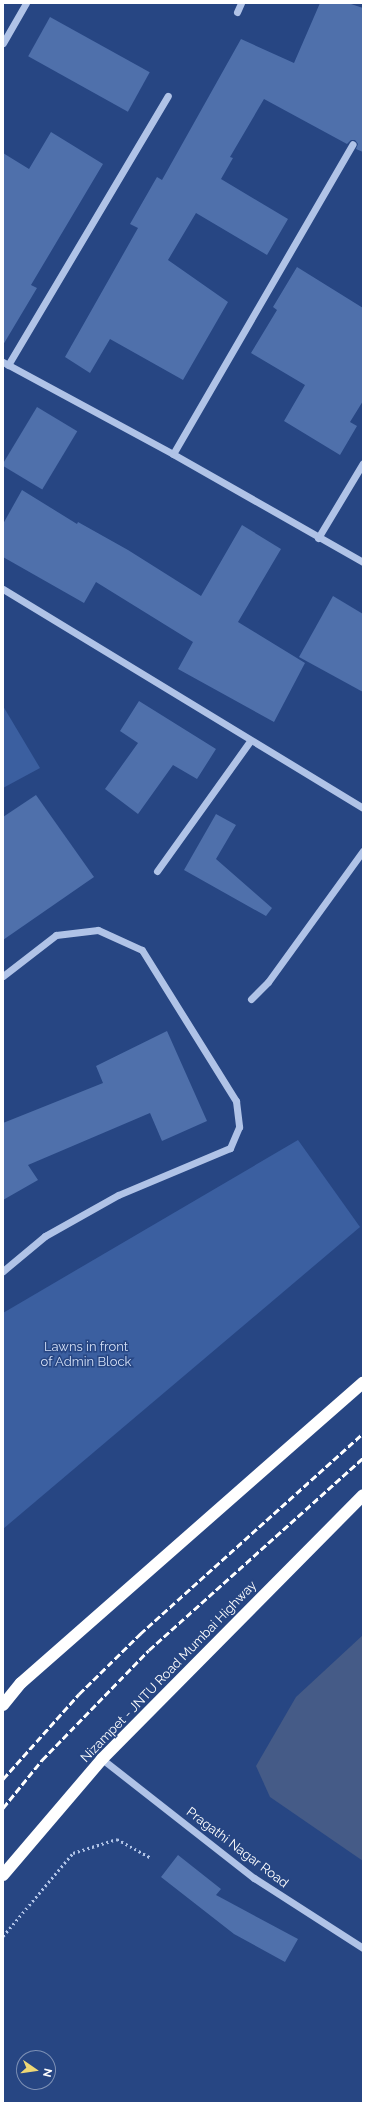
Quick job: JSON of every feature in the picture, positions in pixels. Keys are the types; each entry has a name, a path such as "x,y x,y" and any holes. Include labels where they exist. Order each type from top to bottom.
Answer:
{"highway":[{"path":"3,1705 21,1683 363,1383"},
{"name":"Nizampet - JNTU Road Mumbai Highway","path":"3,1875 102,1760 363,1495"}],"street":[{"path":"3,43 26,3"},
{"path":"237,12 241,3"},
{"path":"168,96 5,364 173,454 318,538 363,562"},
{"path":"173,454 353,144"},
{"path":"318,538 363,463"},
{"path":"3,589 250,741 363,808"},
{"path":"157,871 250,741"},
{"path":"252,999 268,982 363,851"},
{"path":"3,976 56,935 98,930 142,950 236,1101 239,1127 230,1148 118,1195 45,1236 3,1270"},
{"name":"Pragathi Nagar Road","path":"102,1760 254,1878 363,1948"}],"path":[{"path":"3,1936 73,1853 117,1839 151,1858"}],"green space":[{"path":"3,706 40,768 3,788"},
{"name":"Lawns in front of Admin Block","path":"298,1140 360,1227 3,1529 3,1313"}],"shaded area":[{"path":"363,1635 363,1861 270,1797 256,1766 296,1697"}],"building":[{"path":"320,3 348,3 363,8 363,152 356,149 358,144 355,140 351,140 347,144 264,99 230,157 233,158 221,179 288,219 267,255 196,213 168,260 228,302 183,380 110,339 90,373 65,357 138,228 130,224 157,177 162,180 241,39 294,63"},
{"path":"50,17 150,72 128,112 28,56"},
{"path":"51,132 103,164 31,285 37,288 3,345 3,153 29,169"},
{"path":"297,267 363,308 363,401 350,422 357,426 340,455 284,421 305,385 251,353 277,310 273,307"},
{"path":"37,407 77,431 42,489 3,466"},
{"path":"22,490 77,524 78,522 128,550 201,596 242,525 281,549 238,622 305,663 274,722 178,669 193,642 96,582 84,603 3,557 3,524"},
{"path":"333,596 363,614 363,692 299,657"},
{"path":"139,701 216,749 197,779 173,765 138,814 105,789 138,743 120,731"},
{"path":"36,795 94,877 3,940 3,817"},
{"path":"216,814 236,825 216,859 272,908 266,916 184,870"},
{"path":"167,1031 207,1121 162,1141 150,1113 28,1165 38,1180 3,1200 3,1123 103,1083 96,1066"},
{"path":"178,1855 221,1889 216,1895 298,1939 285,1962 234,1934 161,1877"}],"railway":[{"path":"3,1779 79,1694 140,1634 363,1433"},
{"path":"3,1808 42,1760 149,1650 363,1458"}]}
